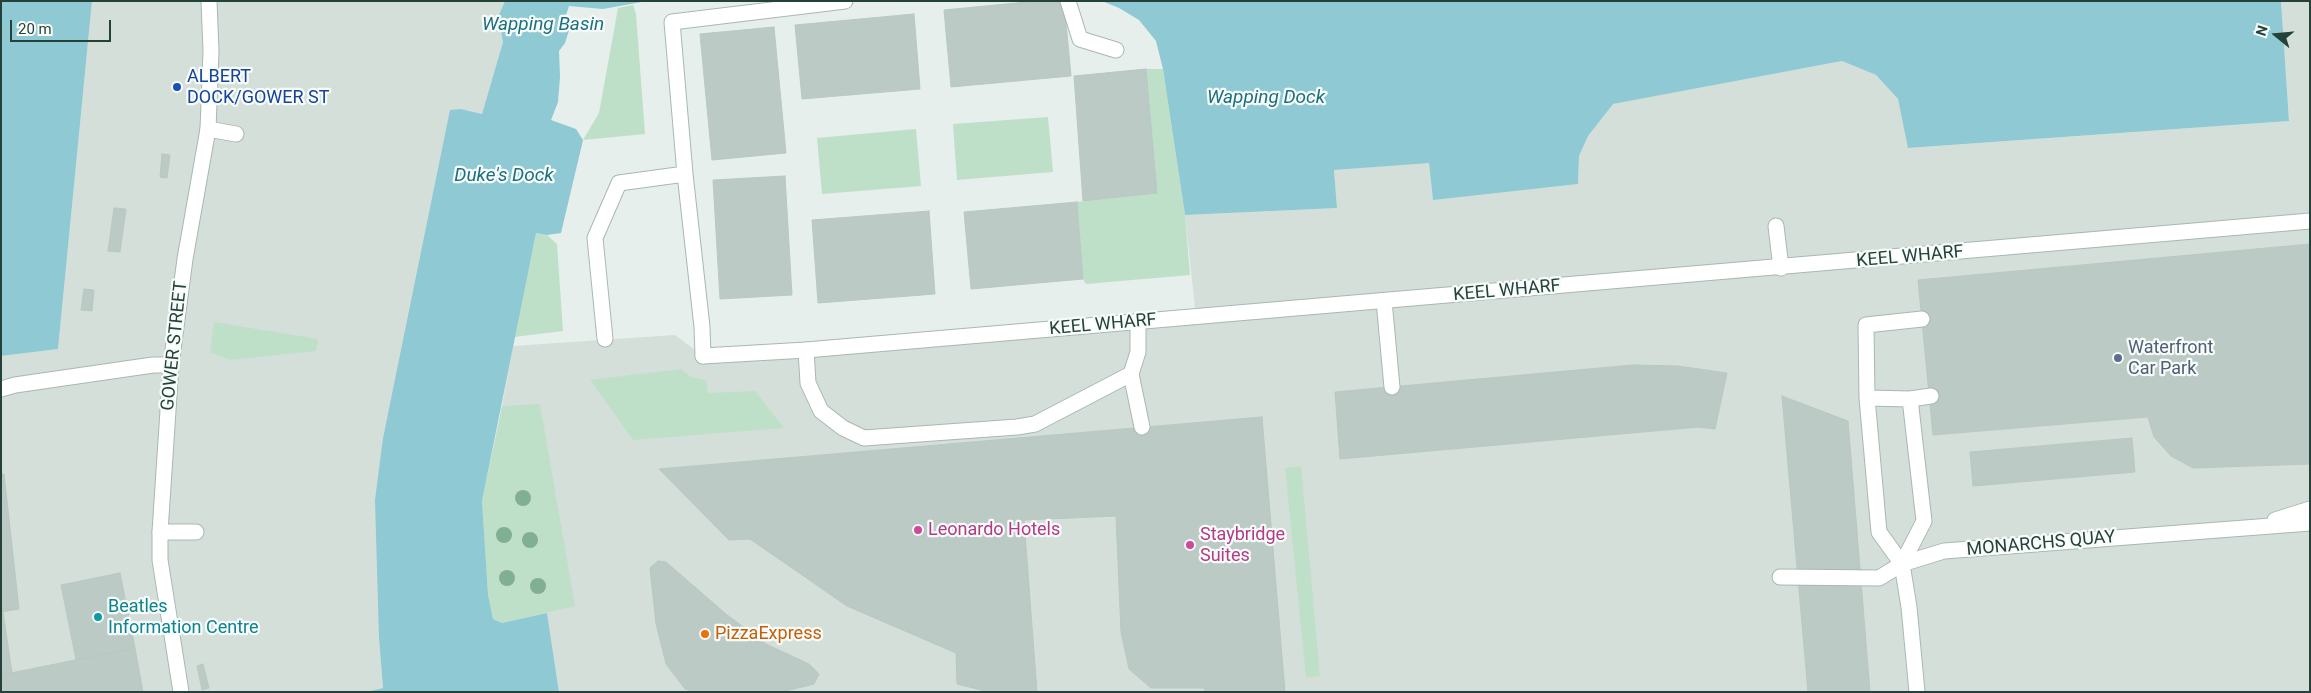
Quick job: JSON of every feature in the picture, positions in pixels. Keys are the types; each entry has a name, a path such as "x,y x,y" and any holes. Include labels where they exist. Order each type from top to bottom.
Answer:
{"street":[{"name":"GOWER STREET","path":"181,692 160,560 160,532 171,365 186,253 208,130 209,1"},
{"path":"605,339 595,238 619,183 685,174 672,22 845,1"},
{"path":"1068,1 1080,39 1116,50"},
{"path":"208,130 236,134"},
{"name":"KEEL WHARF","path":"685,174 702,327 703,356 806,350 2310,222"},
{"path":"1776,226 1780,268"},
{"path":"1384,301 1392,387"},
{"path":"1917,692 1909,607 1902,564 1879,532 1867,398 1866,325 1922,320"},
{"path":"1138,322 1138,352 1132,374 1142,427"},
{"path":"806,350 808,384 821,411 842,428 864,438 1035,424 1132,374"},
{"path":"1,389 15,384 171,365"},
{"path":"1867,398 1910,399 1931,396"},
{"path":"1902,564 1924,521 1910,399"},
{"path":"2252,527 2310,509"},
{"name":"MONARCHS QUAY","path":"1780,577 1878,578 1902,564 1944,551 2310,523"},
{"path":"160,532 196,532"}],"shaded area":[{"path":"92,1 505,1 498,17 503,42 482,114 461,109 416,284 383,438 379,638 383,688 366,692 1,692 1,356 58,349"},
{"path":"2281,1 2310,1 2310,692 559,692 547,614 502,623 488,594 482,501 513,346 675,335 703,356 1196,317 1185,215 1337,208 1334,170 1429,162 1433,199 1578,184 1579,156 1588,136 1612,104 1842,61 1876,75 1898,99 1909,148 2289,121"}],"green space":[{"path":"633,5 636,14 645,134 583,140 599,113 618,8"},
{"path":"1146,69 1163,69 1185,215 1190,275 1086,284 1083,279 1077,202 1157,193"},
{"path":"1048,117 1053,172 957,180 953,124"},
{"path":"916,129 921,186 822,194 817,138"},
{"path":"536,233 547,235 557,244 563,331 514,337"},
{"path":"214,322 318,339 316,351 230,360 210,352"},
{"path":"681,369 691,377 706,380 708,393 755,391 784,428 633,440 590,380"},
{"path":"540,404 575,606 502,623 493,619 488,594 482,501 502,406"},
{"path":"1301,466 1320,676 1306,678 1285,468"}],"water":[{"path":"1,1 92,1 58,349 1,356"},
{"name":"Duke's Dock","path":"505,1 647,1 603,9 569,6 566,15 571,24 565,43 559,51 560,77 558,102 551,120 576,129 583,140 561,233 547,235 536,233 482,501 488,594 493,619 502,623 547,613 559,692 366,692 383,688 379,638 375,500 383,438 450,110 461,109 482,114 503,42 498,17"},
{"name":"Wapping Dock","path":"1102,1 2281,1 2289,121 1908,148 1898,99 1876,75 1842,61 1613,104 1588,136 1579,156 1578,184 1433,200 1429,163 1334,170 1337,208 1185,215 1163,69 1156,41 1139,20 1119,8"}],"building":[{"path":"1037,1 1064,1 1071,76 951,87 944,10"},
{"path":"914,14 920,89 802,99 795,25"},
{"path":"774,27 786,153 712,160 700,34"},
{"path":"1146,69 1157,193 1083,201 1074,76"},
{"path":"162,154 170,155 167,178 160,177"},
{"path":"785,176 792,295 720,299 713,180"},
{"path":"1077,202 1083,279 971,289 964,212"},
{"path":"114,208 126,209 120,252 108,251"},
{"path":"929,211 935,294 818,303 812,220"},
{"name":"Waterfront Car Park","path":"2310,244 2310,464 2193,468 2171,456 2154,437 2148,417 1933,435 1918,280"},
{"path":"84,289 94,290 92,311 81,310"},
{"path":"1633,365 1678,366 1727,373 1715,429 1699,427 1340,459 1335,392"},
{"path":"1782,396 1848,421 1870,692 1808,692"},
{"path":"1262,417 1285,692 1205,692 1204,688 1151,688 1129,669 1121,632 1116,516 1024,520 1037,692 989,692 957,684 956,653 847,606 750,539 729,540 659,469"},
{"path":"2132,438 2135,472 1973,486 1970,452"},
{"path":"1,474 4,474 19,609 1,612"},
{"name":"PizzaExpress","path":"658,561 666,562 726,614 766,644 809,664 819,674 814,684 782,692 693,692 685,689 666,664 656,624 650,568"},
{"name":"Beatles Information Centre","path":"120,573 135,648 76,660 61,585"},
{"path":"1,612 3,612 12,673 1,675"},
{"path":"135,648 143,692 1,692 1,675"},
{"path":"203,664 209,688 202,690 197,666"}],"place":[{"name":"ALBERT DOCK/GOWER ST","path":"177,87"},
{"name":"Waterfront Car Park","path":"2118,358"},
{"name":"Leonardo Hotels","path":"918,530"},
{"name":"Staybridge Suites","path":"1190,545"},
{"name":"Beatles Information Centre","path":"98,617"},
{"name":"PizzaExpress","path":"705,634"}],"water label":[{"name":"Wapping Basin","path":"543,25"}]}
